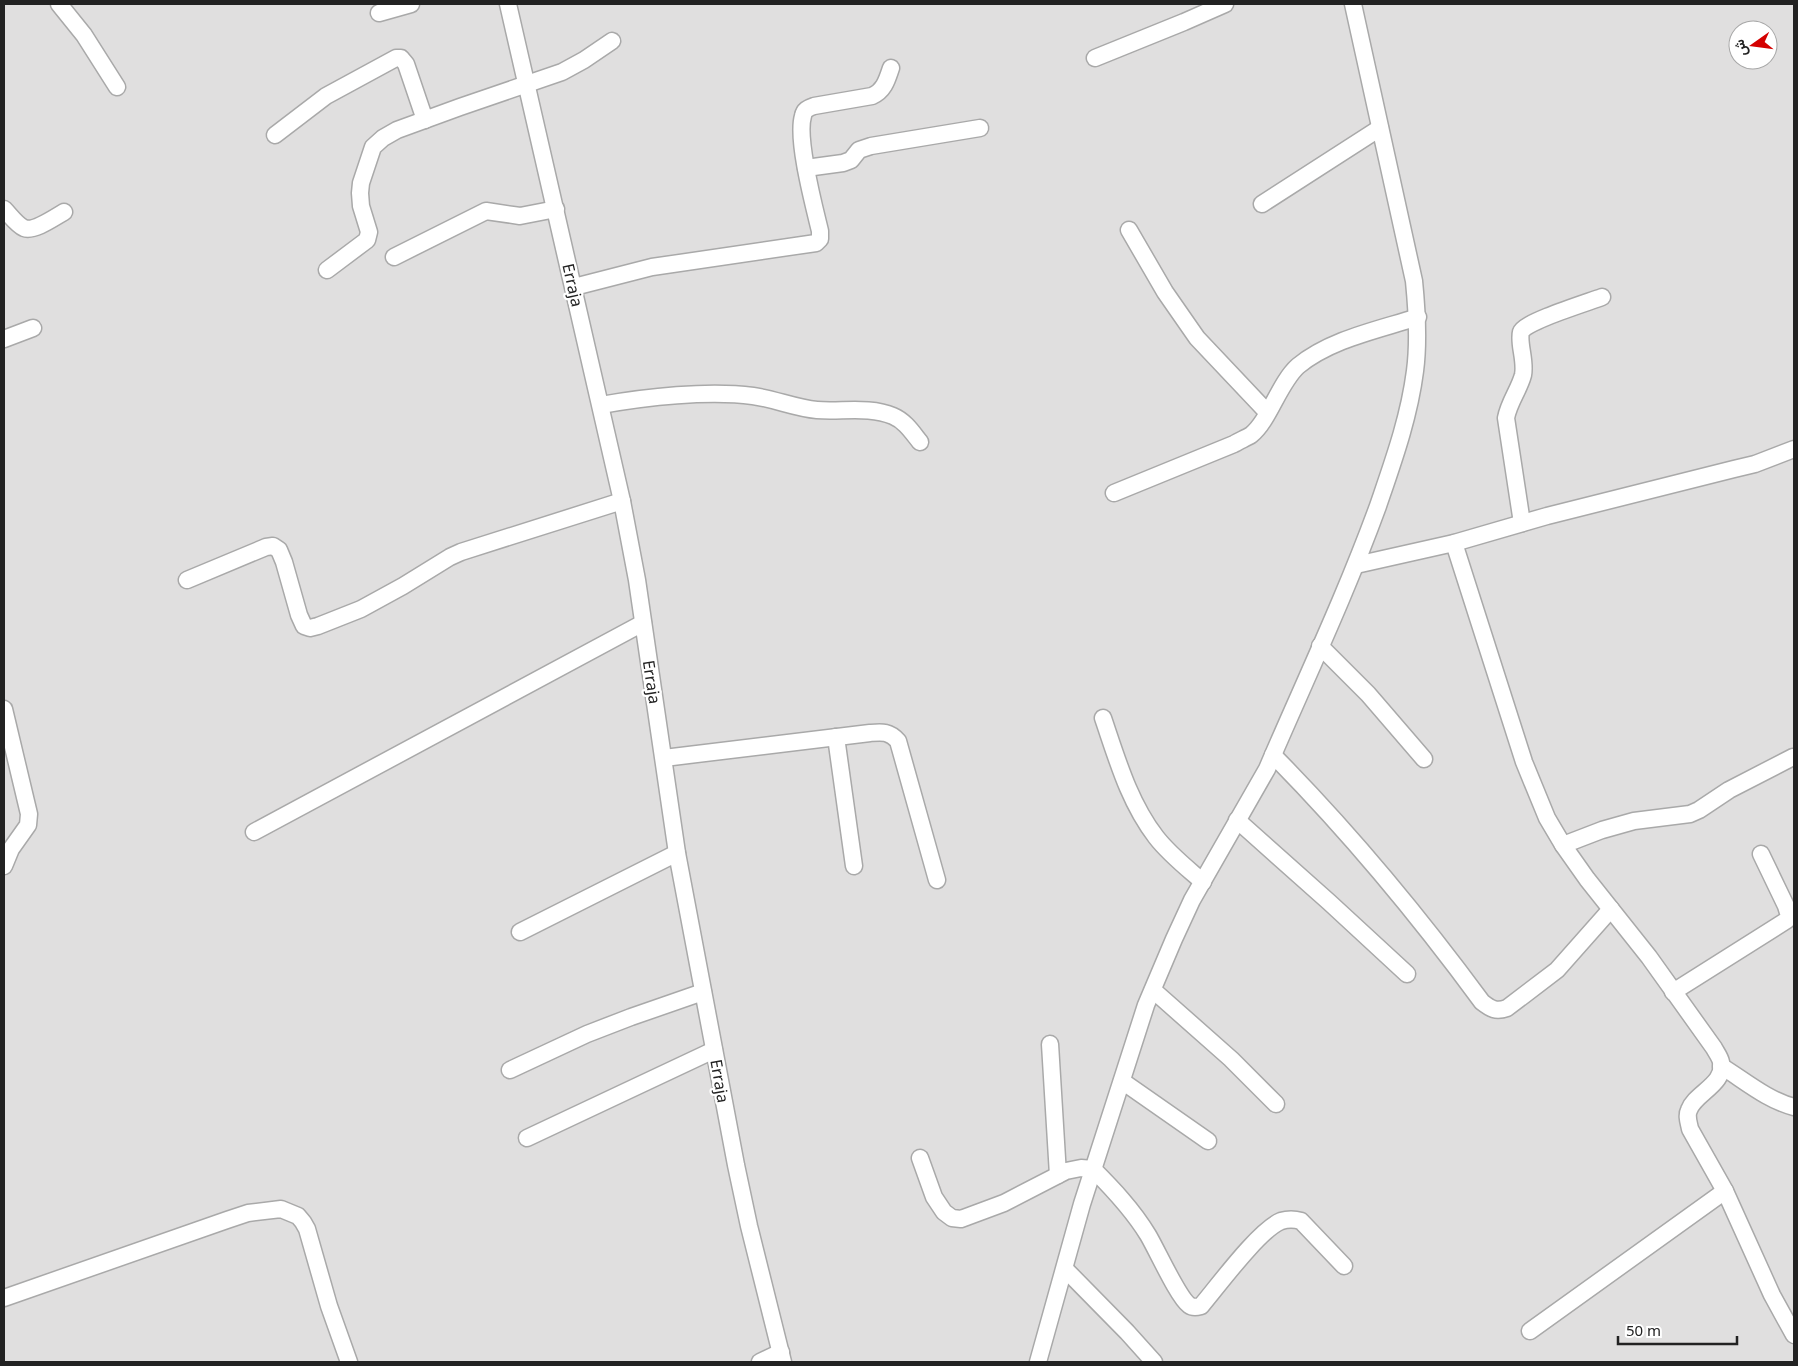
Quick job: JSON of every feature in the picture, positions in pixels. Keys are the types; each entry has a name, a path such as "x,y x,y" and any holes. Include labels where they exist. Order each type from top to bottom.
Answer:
{"street":[{"path":"59,4 84,35 117,87"},
{"path":"379,13 411,4"},
{"name":"Erraja","path":"508,4 622,501 643,623 677,853 749,1226 782,1357"},
{"path":"1094,58 1225,4"},
{"path":"1038,1362 1094,1168 1153,990 1174,939 1202,882 1267,769 1356,565 1396,457 1408,410 1418,342 1418,317 1414,281 1353,4"},
{"path":"327,270 367,240 369,232 360,193 361,183 373,146 383,138 425,120 562,72 612,41"},
{"path":"275,135 326,96 396,58 401,58 406,64 425,120"},
{"path":"574,287 652,267 816,243 820,239 820,231 806,168 802,116 805,110 814,106 872,96 879,93 892,68"},
{"path":"806,168 843,163 851,160 859,150 871,146 980,128"},
{"path":"1262,204 1380,128"},
{"path":"4,209 24,228 30,229 64,212"},
{"path":"394,257 486,211 520,216 556,209"},
{"path":"1129,230 1165,292 1197,338 1267,412"},
{"path":"1522,524 1506,418 1509,405 1523,375 1524,364 1521,333 1525,326 1602,297"},
{"path":"1114,493 1234,444 1251,435 1261,424 1276,396 1297,367 1316,354 1344,340 1418,317"},
{"path":"4,339 33,328"},
{"path":"601,405 633,399 674,396 718,394 753,396 810,409 882,413 894,416 905,424 920,442"},
{"path":"1356,565 1454,543 1755,464 1794,449"},
{"path":"187,580 266,547 273,546 279,550 284,562 299,615 304,626 310,628 361,608 404,586 450,557 482,545 622,501"},
{"path":"1454,543 1534,791 1563,845 1649,958 1714,1048 1720,1060 1721,1066 1715,1082 1688,1110 1690,1130 1725,1191 1772,1295 1794,1335"},
{"path":"254,832 643,623"},
{"path":"1320,646 1368,694 1424,759"},
{"path":"4,709 29,814 28,825 11,849 4,866"},
{"path":"1103,718 1123,779 1141,815 1156,837 1202,882"},
{"path":"664,758 884,732 892,735 898,741 937,880"},
{"path":"836,737 854,866"},
{"path":"1273,755 1318,800 1358,846 1423,924 1482,1002 1491,1010 1498,1011 1507,1008 1557,970 1611,909"},
{"path":"1563,845 1634,820 1690,814 1729,790 1793,756"},
{"path":"1237,820 1407,974"},
{"path":"520,932 677,853"},
{"path":"1673,992 1787,920 1789,916 1786,906 1761,854"},
{"path":"1153,990 1231,1059 1276,1104"},
{"path":"510,1070 596,1031 703,992"},
{"path":"1050,1044 1058,1175"},
{"path":"527,1138 714,1050"},
{"path":"1721,1066 1761,1092 1793,1106"},
{"path":"1122,1081 1208,1141"},
{"path":"920,1158 934,1198 944,1212 952,1218 961,1219 1004,1202 1058,1175 1080,1168 1094,1168 1113,1188 1138,1220 1178,1290 1188,1305 1192,1307 1200,1306 1251,1246 1274,1225 1283,1220 1292,1219 1300,1221 1344,1266"},
{"path":"1530,1331 1725,1191"},
{"path":"4,1298 248,1213 281,1209 298,1216 307,1229 329,1306 349,1362"},
{"path":"1065,1269 1154,1362"},
{"path":"760,1362 782,1357"}],"shaded area":[{"path":"4,4 1794,4 1794,1362 4,1362"}]}
